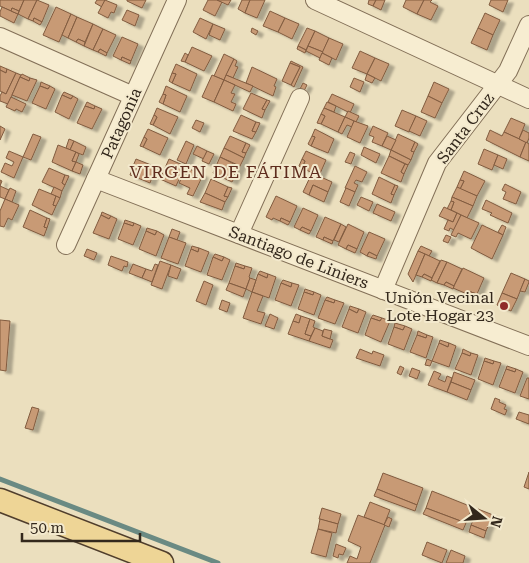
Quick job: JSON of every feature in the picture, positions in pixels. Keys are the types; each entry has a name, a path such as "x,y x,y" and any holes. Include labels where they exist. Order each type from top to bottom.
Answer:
{"main road":[{"path":"0,500 162,563"}],"street":[{"name":"Patagonia","path":"66,246 176,0"},
{"path":"315,0 529,99"},
{"name":"Santa Cruz","path":"383,290 437,163 508,71 529,25"},
{"path":"0,37 133,96"},
{"path":"239,234 300,98"},
{"name":"Santiago de Liniers","path":"96,179 529,346"}],"building":[{"path":"0,0 24,0 19,11 12,8 11,11 0,6"},
{"path":"24,0 37,0 28,19 18,14"},
{"path":"37,0 49,5 42,22 34,18 33,21 28,19"},
{"path":"97,0 105,0 102,7 95,3"},
{"path":"105,0 117,5 114,13 111,12 108,18 98,13"},
{"path":"127,0 146,0 142,8"},
{"path":"208,0 222,2 215,16 203,10"},
{"path":"217,0 231,0 228,5"},
{"path":"242,0 250,0 245,13 238,9"},
{"path":"250,0 265,0 257,18 245,13"},
{"path":"369,0 376,0 373,6 368,4"},
{"path":"376,0 385,0 381,10 373,6"},
{"path":"406,0 424,0 417,14 403,7"},
{"path":"424,0 432,0 430,2 438,6 431,20 417,14"},
{"path":"491,0 508,0 503,12 489,5"},
{"path":"2,7 18,14 14,23 0,16"},
{"path":"56,7 71,14 59,42 43,35"},
{"path":"12,8 19,11 18,14 11,11"},
{"path":"127,10 139,15 135,26 122,20"},
{"path":"270,11 285,18 278,32 263,26"},
{"path":"485,13 500,20 493,35 478,28"},
{"path":"71,14 77,17 68,38 62,35"},
{"path":"77,17 93,24 85,42 78,39 76,42 68,38"},
{"path":"34,18 42,22 40,25 33,21"},
{"path":"200,18 213,24 206,39 193,32"},
{"path":"285,18 299,24 292,39 278,32"},
{"path":"93,24 103,29 93,50 84,46"},
{"path":"213,24 225,29 220,40 209,35"},
{"path":"252,28 258,31 256,35 251,32"},
{"path":"307,28 315,31 306,50 298,46"},
{"path":"478,28 493,35 487,50 471,43"},
{"path":"103,29 116,35 107,53 100,49 98,52 93,50"},
{"path":"315,31 329,38 323,52 308,46"},
{"path":"122,37 138,44 131,61 122,57 121,60 113,56"},
{"path":"329,38 343,44 336,60 322,53"},
{"path":"78,39 85,42 84,46 76,42"},
{"path":"298,46 306,50 305,53 297,49"},
{"path":"308,46 323,52 320,58 306,51"},
{"path":"192,47 212,56 204,71 185,62"},
{"path":"100,49 107,53 106,56 98,52"},
{"path":"360,51 375,58 367,74 352,68"},
{"path":"185,53 188,55 185,62 181,61"},
{"path":"322,53 332,58 329,65 319,60"},
{"path":"224,54 234,59 224,80 214,76"},
{"path":"122,57 131,61 130,64 121,60"},
{"path":"375,58 389,64 381,81 367,74"},
{"path":"234,59 237,61 235,66 238,67 233,78 226,75"},
{"path":"291,61 303,67 294,87 291,85 300,67 290,63"},
{"path":"290,63 300,67 291,85 282,81"},
{"path":"176,64 197,74 190,91 172,83 176,74 172,73"},
{"path":"0,66 7,69 6,73 0,70"},
{"path":"252,67 277,79 273,96 246,83"},
{"path":"7,69 16,73 6,94 0,91 0,70 6,73"},
{"path":"16,73 21,75 8,104 0,101 2,92 6,94"},
{"path":"172,73 176,74 172,83 169,81"},
{"path":"22,74 30,78 29,81 20,77"},
{"path":"367,74 375,78 372,83 365,80"},
{"path":"212,75 224,80 214,102 202,97"},
{"path":"226,75 253,86 250,92 224,80"},
{"path":"20,77 29,81 30,78 37,80 27,101 12,95"},
{"path":"354,78 364,82 360,92 350,87"},
{"path":"224,80 235,85 231,93 235,94 231,102 236,104 233,111 214,102"},
{"path":"41,82 50,86 48,89 40,86"},
{"path":"434,82 449,89 442,103 428,96"},
{"path":"303,83 307,85 304,91 300,89"},
{"path":"40,86 48,89 50,86 55,89 46,109 32,103"},
{"path":"166,86 187,96 180,112 163,104 166,95 163,94"},
{"path":"64,92 73,96 71,99 62,95"},
{"path":"251,93 267,100 262,109 265,110 262,118 243,109"},
{"path":"163,94 166,95 163,104 159,102"},
{"path":"332,94 354,104 350,113 328,102"},
{"path":"62,95 71,99 73,96 78,99 69,119 55,112"},
{"path":"428,96 442,103 435,118 421,112"},
{"path":"11,97 26,104 22,112 6,107"},
{"path":"267,100 270,101 265,110 262,109"},
{"path":"87,102 95,106 94,109 85,106"},
{"path":"327,102 336,106 334,112 324,108"},
{"path":"85,106 94,109 95,106 102,109 92,129 77,123"},
{"path":"157,108 178,117 170,134 153,125 157,117 154,115"},
{"path":"324,108 345,117 338,132 321,124 325,116 321,114"},
{"path":"402,110 416,116 409,132 395,126"},
{"path":"348,111 359,116 356,122 345,117"},
{"path":"321,114 325,116 321,124 317,123"},
{"path":"154,115 157,117 153,125 150,124"},
{"path":"241,115 256,122 252,131 256,132 252,139 233,131"},
{"path":"416,116 427,121 420,136 409,131"},
{"path":"345,117 354,121 352,127 347,125 342,134 338,132"},
{"path":"511,118 525,124 519,139 504,132"},
{"path":"196,120 204,123 200,132 192,128"},
{"path":"354,121 368,126 360,143 347,137"},
{"path":"256,122 260,123 256,132 252,131"},
{"path":"0,126 5,129 0,140"},
{"path":"373,126 388,133 382,146 372,142 374,137 369,135"},
{"path":"148,129 168,138 160,155 143,147 147,139 144,137"},
{"path":"315,129 334,139 328,153 311,146 315,137 312,136"},
{"path":"490,130 502,136 504,132 526,142 520,157 486,140"},
{"path":"523,130 529,133 527,143 519,139"},
{"path":"33,134 41,137 31,160 23,157"},
{"path":"398,134 415,142 411,151 414,152 411,160 391,150"},
{"path":"230,136 246,143 242,152 246,153 244,158 224,148"},
{"path":"312,136 315,137 311,146 308,144"},
{"path":"387,136 396,140 391,150 382,146"},
{"path":"144,137 147,139 143,147 140,146"},
{"path":"69,139 74,141 70,150 66,148"},
{"path":"74,141 86,147 83,155 70,150"},
{"path":"186,141 194,145 186,164 177,160"},
{"path":"415,142 418,144 414,152 411,151"},
{"path":"526,142 529,144 529,161 520,157"},
{"path":"246,143 250,145 246,153 242,152"},
{"path":"58,145 76,152 72,161 76,162 72,171 52,162"},
{"path":"197,146 207,151 204,159 193,154"},
{"path":"364,147 380,154 376,163 361,155"},
{"path":"224,148 244,158 240,166 220,157"},
{"path":"484,149 498,155 492,170 478,164"},
{"path":"391,150 411,160 408,165 389,156"},
{"path":"9,151 23,157 14,178 1,172 5,163 12,166 14,162 6,158"},
{"path":"207,151 214,154 209,164 202,161"},
{"path":"306,151 326,160 319,176 302,168 305,161 302,159"},
{"path":"76,152 79,154 76,162 72,161"},
{"path":"350,152 355,154 351,164 345,162"},
{"path":"498,155 507,159 503,169 494,165"},
{"path":"389,156 405,164 401,172 404,174 401,182 381,173"},
{"path":"220,157 236,165 233,173 236,175 232,182 213,173"},
{"path":"136,159 156,167 150,183 133,176 137,167 133,166"},
{"path":"169,159 185,166 176,186 160,179"},
{"path":"302,159 305,161 302,168 299,166"},
{"path":"76,162 83,165 80,174 72,171"},
{"path":"405,164 408,165 404,174 401,172"},
{"path":"236,165 240,166 236,175 233,173"},
{"path":"133,166 137,167 133,176 130,175"},
{"path":"355,166 367,172 362,182 356,180 354,183 358,185 355,192 345,188"},
{"path":"49,168 65,175 62,183 65,185 62,191 42,182"},
{"path":"187,168 203,175 193,196 187,194 190,188 179,183"},
{"path":"464,171 485,181 477,196 460,189 464,181 460,180"},
{"path":"312,173 332,182 328,192 313,185 309,195 303,192"},
{"path":"65,175 69,176 65,185 62,183"},
{"path":"379,177 395,185 391,194 394,195 391,203 372,194"},
{"path":"211,179 228,187 224,196 228,197 225,202 205,193"},
{"path":"460,180 464,181 460,189 457,187"},
{"path":"505,184 521,192 516,204 503,199 506,192 502,190"},
{"path":"313,185 328,192 324,202 309,195"},
{"path":"395,185 398,186 394,195 391,194"},
{"path":"0,186 9,190 5,199 0,197"},
{"path":"54,187 62,191 60,198 51,194"},
{"path":"228,187 232,188 228,197 224,196"},
{"path":"457,187 477,196 473,206 452,197"},
{"path":"10,188 16,191 12,202 5,199"},
{"path":"346,188 355,192 349,206 340,202"},
{"path":"39,189 56,196 53,205 56,206 52,215 32,205"},
{"path":"205,193 225,202 222,210 200,202"},
{"path":"56,196 60,198 56,206 53,205"},
{"path":"276,196 297,206 290,222 281,218 280,221 266,217"},
{"path":"361,197 373,202 369,211 357,205"},
{"path":"452,197 473,206 467,218 451,210 454,202 451,201"},
{"path":"5,199 19,205 12,220 8,218 4,227 0,226 0,211"},
{"path":"486,200 512,213 508,223 482,209"},
{"path":"451,201 454,202 451,210 447,209"},
{"path":"377,204 395,212 391,221 373,213"},
{"path":"444,207 457,213 453,222 439,216"},
{"path":"303,208 318,215 311,231 302,227 300,230 294,227"},
{"path":"30,210 47,218 44,227 47,228 44,236 23,227"},
{"path":"102,212 111,216 109,219 101,215"},
{"path":"457,213 461,215 454,230 450,228 449,231 444,229 448,220 453,222"},
{"path":"101,215 109,219 111,216 117,219 109,239 93,233"},
{"path":"461,215 479,223 471,239 458,233 456,237 451,235"},
{"path":"325,217 341,224 333,241 324,237 323,240 316,237"},
{"path":"47,218 50,219 47,228 44,227"},
{"path":"281,218 290,222 288,225 280,221"},
{"path":"125,220 134,223 133,226 124,223"},
{"path":"124,223 133,226 134,223 141,226 133,245 118,239"},
{"path":"341,224 346,227 339,242 334,240"},
{"path":"348,224 364,232 357,249 348,245 346,249 338,245"},
{"path":"482,225 503,235 492,259 471,248"},
{"path":"502,225 506,227 503,235 498,232"},
{"path":"302,227 311,231 309,234 300,230"},
{"path":"147,228 157,231 155,235 146,231"},
{"path":"172,229 180,232 177,240 169,237"},
{"path":"146,231 155,235 157,231 164,235 156,256 139,249"},
{"path":"369,232 385,239 377,256 369,252 367,256 360,252"},
{"path":"446,235 451,237 448,243 443,241"},
{"path":"169,237 186,243 178,264 161,258"},
{"path":"324,237 333,241 332,244 323,240"},
{"path":"348,245 357,249 355,253 346,249"},
{"path":"192,246 199,248 198,252 191,249"},
{"path":"421,246 432,251 429,256 418,251"},
{"path":"199,248 209,252 201,272 185,266 191,249 198,252"},
{"path":"87,249 97,253 94,260 84,256"},
{"path":"418,251 425,254 413,282 408,274"},
{"path":"369,252 377,256 376,259 367,256"},
{"path":"215,254 224,257 222,261 213,257"},
{"path":"425,254 440,261 432,278 424,274 422,277 416,275"},
{"path":"111,256 128,262 127,267 124,266 122,271 108,265"},
{"path":"213,257 222,261 224,257 230,260 222,280 207,275"},
{"path":"441,260 447,262 437,283 431,280"},
{"path":"160,261 171,265 162,289 151,285"},
{"path":"447,262 462,269 454,286 446,282 444,285 437,283"},
{"path":"236,263 245,266 244,269 235,266"},
{"path":"133,264 146,269 142,278 129,273"},
{"path":"155,264 158,265 152,282 142,278 146,269 152,271"},
{"path":"171,265 181,269 177,279 168,276"},
{"path":"235,266 244,269 245,266 252,268 246,289 229,283"},
{"path":"463,268 484,278 477,294 468,291 467,294 453,288"},
{"path":"260,271 268,274 267,278 258,274"},
{"path":"511,273 525,279 517,299 502,293"},
{"path":"258,274 267,278 268,274 276,277 269,298 252,292"},
{"path":"424,274 432,278 431,281 422,277"},
{"path":"250,278 256,280 252,292 246,289"},
{"path":"525,279 529,282 525,292 520,291"},
{"path":"283,280 292,283 291,287 281,283"},
{"path":"204,281 213,285 206,305 196,301"},
{"path":"446,282 454,286 453,289 444,285"},
{"path":"229,283 246,289 243,297 226,290"},
{"path":"281,283 291,287 292,283 299,285 291,306 275,300"},
{"path":"305,289 314,292 313,295 304,292"},
{"path":"468,291 477,294 476,298 467,294"},
{"path":"252,292 263,296 257,311 265,313 261,324 243,318"},
{"path":"304,292 313,295 314,292 321,295 314,315 298,309"},
{"path":"502,293 517,299 511,311 497,305"},
{"path":"327,297 335,300 334,303 325,300"},
{"path":"222,300 230,303 227,312 219,309"},
{"path":"325,300 334,303 335,300 344,303 335,324 318,318"},
{"path":"350,306 359,309 357,313 349,309"},
{"path":"349,309 357,313 359,309 366,312 358,333 342,327"},
{"path":"270,314 278,318 274,329 265,326"},
{"path":"296,314 301,316 299,323 293,321"},
{"path":"373,315 382,318 380,321 371,318"},
{"path":"301,316 310,319 305,334 311,336 309,341 288,334 293,321 299,323"},
{"path":"371,318 380,321 382,318 390,321 381,342 365,335"},
{"path":"310,319 315,321 313,327 315,328 311,336 305,334"},
{"path":"0,320 10,321 6,371 0,370"},
{"path":"395,323 405,326 403,330 394,327"},
{"path":"405,326 412,329 404,350 388,344 394,327 403,330"},
{"path":"315,328 323,331 322,336 333,340 330,348 309,341"},
{"path":"324,329 332,331 330,339 322,336"},
{"path":"418,331 427,335 426,338 417,335"},
{"path":"417,335 426,338 427,335 433,337 426,358 410,352"},
{"path":"440,340 449,343 448,347 439,343"},
{"path":"439,343 448,347 449,343 456,346 449,367 432,361"},
{"path":"360,349 372,354 373,351 384,355 380,366 356,358"},
{"path":"463,349 471,353 470,356 462,353"},
{"path":"462,353 470,356 471,353 478,355 471,375 455,369"},
{"path":"485,358 494,361 493,364 484,361"},
{"path":"427,359 432,361 430,366 425,365"},
{"path":"484,361 493,364 494,361 501,363 493,385 478,379"},
{"path":"400,366 404,368 401,375 397,373"},
{"path":"507,366 516,369 515,372 506,369"},
{"path":"412,368 420,371 417,379 409,376"},
{"path":"506,369 515,372 516,369 523,372 515,393 499,387"},
{"path":"434,371 441,374 438,379 445,382 447,376 452,378 447,392 428,385"},
{"path":"454,372 475,380 471,390 451,382"},
{"path":"527,378 529,378 529,399 520,396"},
{"path":"451,382 471,390 467,400 447,392"},
{"path":"495,398 506,405 504,409 507,410 505,415 491,409"},
{"path":"32,407 39,409 33,430 25,428"},
{"path":"519,412 529,415 529,424 516,419"},
{"path":"529,472 529,489 524,487"},
{"path":"383,473 423,488 417,505 377,489"},
{"path":"377,489 417,505 415,511 374,496"},
{"path":"432,491 472,507 466,523 426,508"},
{"path":"370,502 390,510 384,525 364,517"},
{"path":"322,508 341,514 338,524 319,519"},
{"path":"426,508 466,523 463,530 423,514"},
{"path":"478,509 493,515 486,531 471,525"},
{"path":"358,515 385,525 370,563 347,563 350,556 357,559 361,547 348,541"},
{"path":"388,517 392,519 389,527 384,525"},
{"path":"320,519 338,524 336,533 318,529"},
{"path":"471,525 486,531 484,538 469,532"},
{"path":"318,529 332,533 326,557 311,553"},
{"path":"427,542 447,550 442,563 422,555"},
{"path":"336,544 346,548 343,555 339,554 338,558 333,556"},
{"path":"451,550 465,556 463,563 446,563"}],"waterway":[{"path":"0,479 218,563"}],"place":[{"name":"Unión Vecinal Lote Hogar 23","path":"504,306"}],"district":[{"name":"VIRGEN DE FÁTIMA","path":"226,172"}]}
